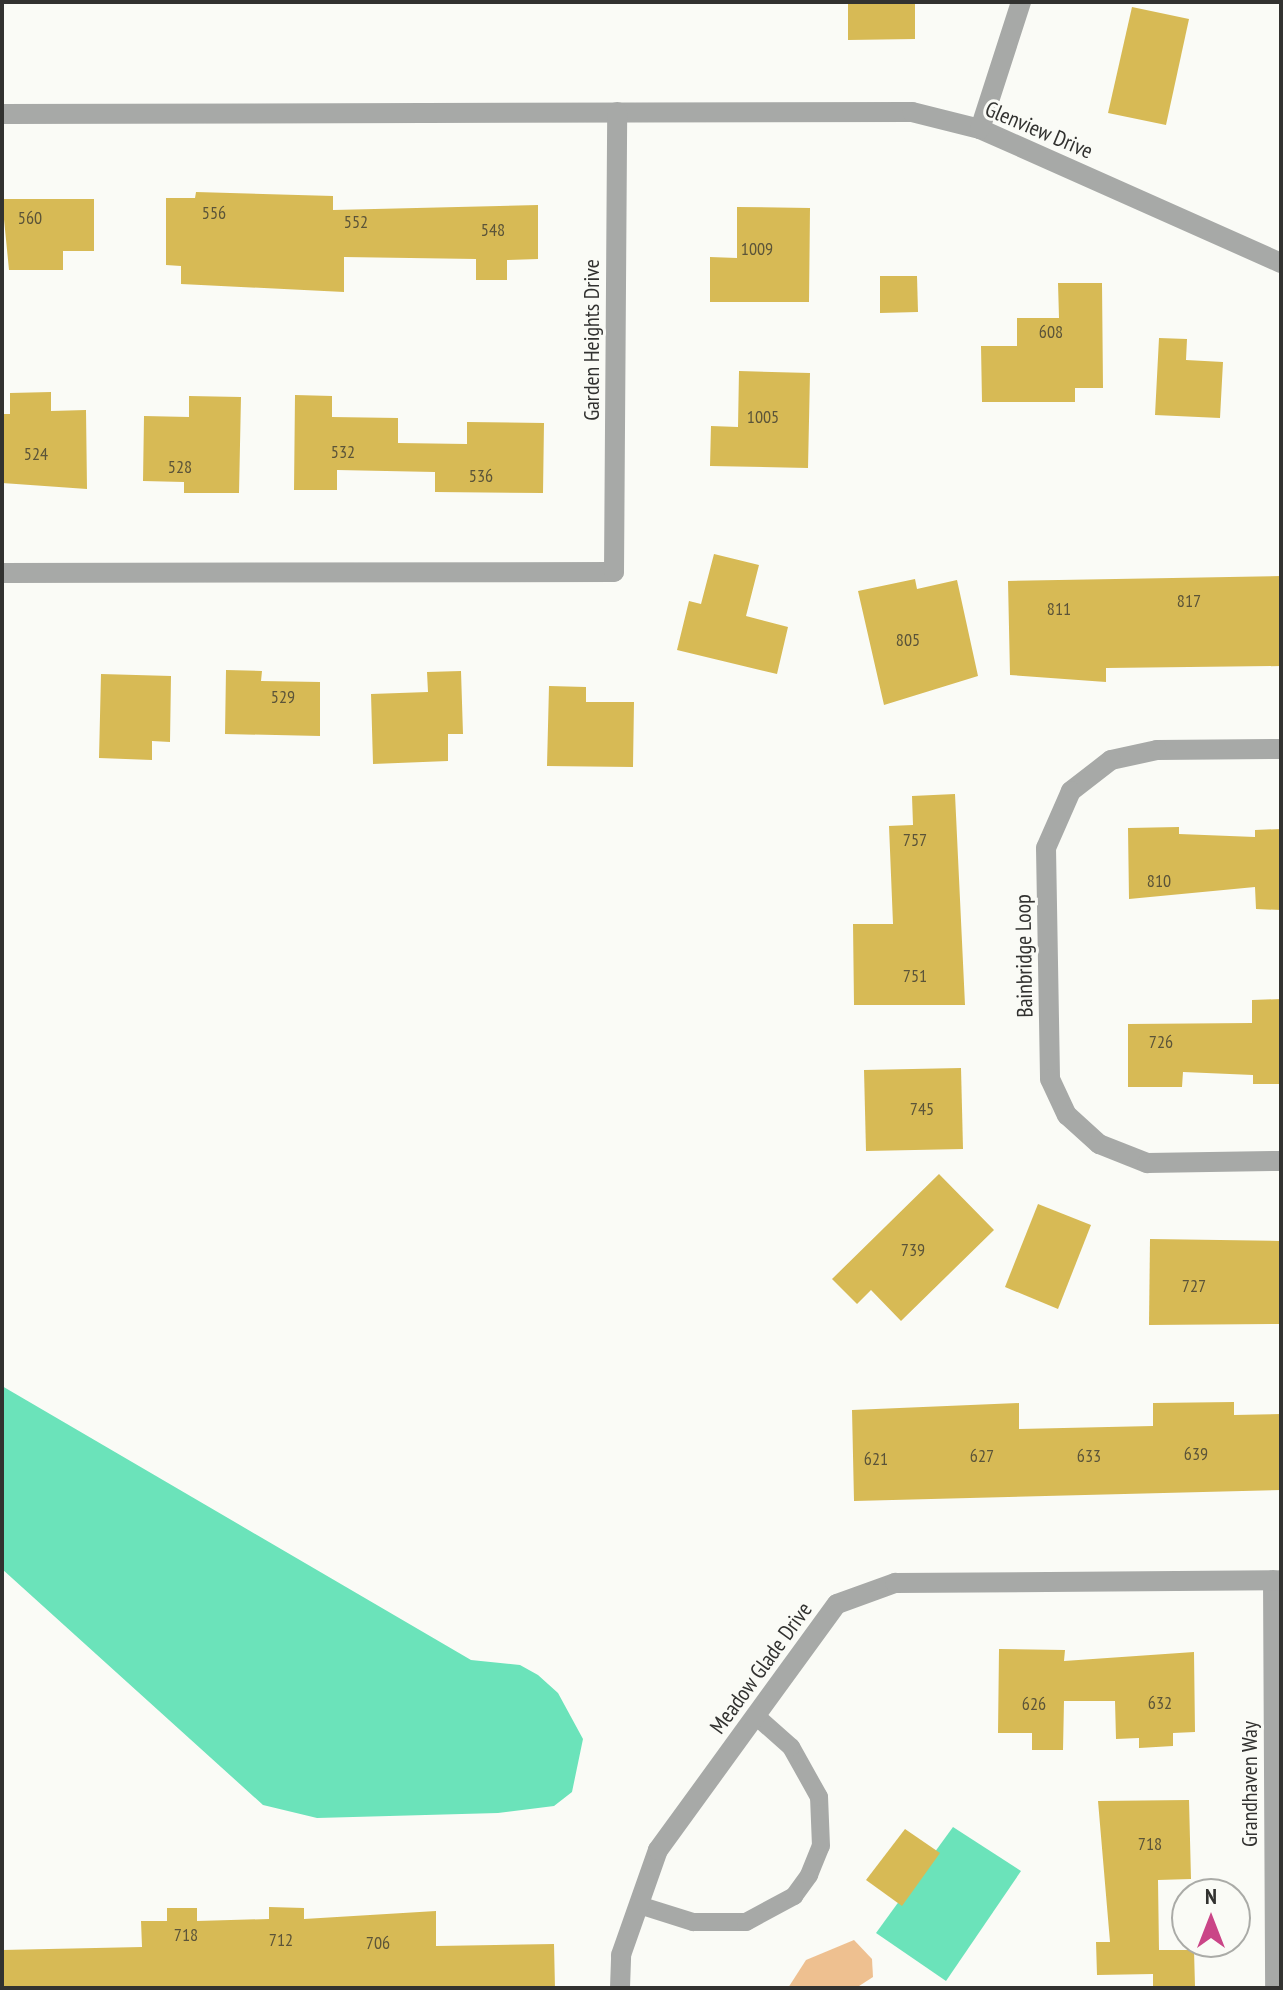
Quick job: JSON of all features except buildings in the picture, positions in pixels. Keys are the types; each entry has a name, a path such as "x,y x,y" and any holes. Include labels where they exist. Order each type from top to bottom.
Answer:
{"street":[{"path":"980,129 1021,2"},
{"path":"2,114 617,112"},
{"name":"Glenview Drive","path":"617,112 912,112 980,129 1281,263"},
{"name":"Garden Heights Drive","path":"2,573 614,572 617,112"},
{"name":"Bainbridge Loop","path":"1281,749 1157,750 1111,760 1071,791 1046,848 1050,1079 1067,1115 1099,1144 1147,1163 1281,1161"},
{"name":"Meadow Glade Drive","path":"620,1988 621,1955 658,1850 837,1604 895,1583 1277,1580"},
{"name":"Grandhaven Way","path":"1275,1988 1277,1580"}],"lane":[{"path":"639,1905 693,1922 746,1922 794,1896 809,1875 821,1846 819,1797 791,1747 756,1716"}],"shaded area":[{"path":"2,1386 471,1660 520,1665 538,1675 558,1693 583,1739 572,1792 554,1806 498,1813 317,1818 263,1805 2,1569"},
{"path":"953,1827 1021,1871 946,1981 876,1933"},
{"path":"854,1940 872,1959 873,1977 856,1988 788,1988 806,1960"}]}
